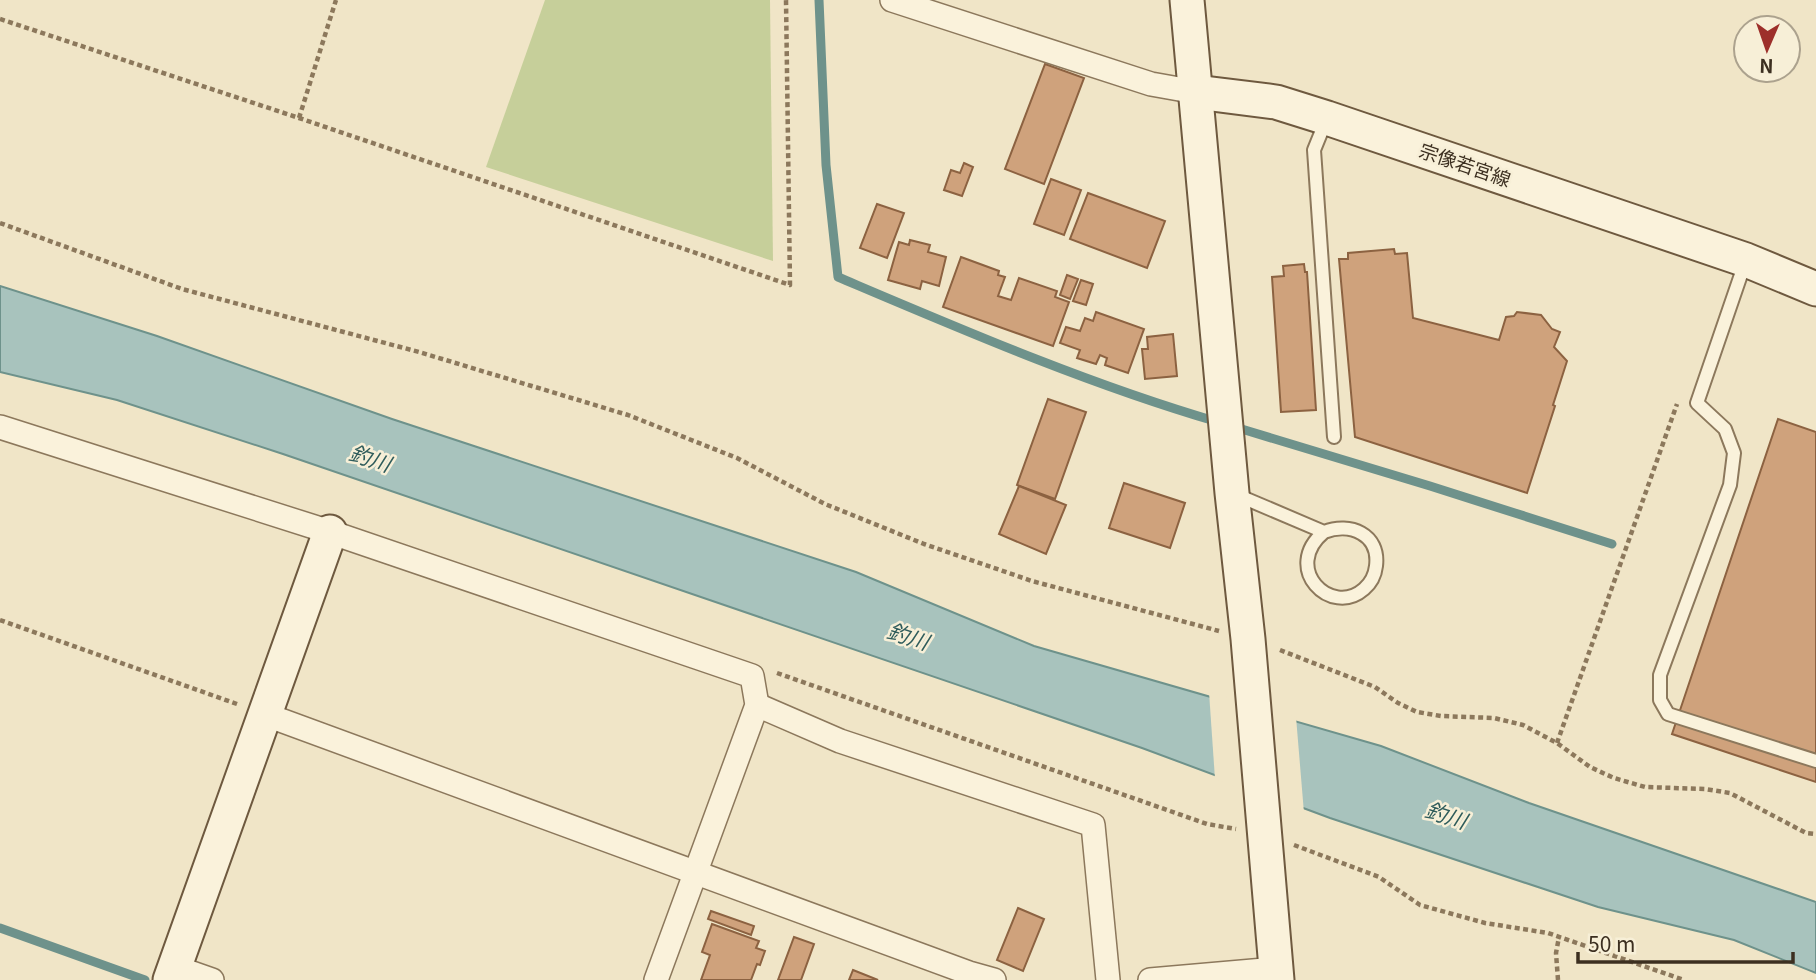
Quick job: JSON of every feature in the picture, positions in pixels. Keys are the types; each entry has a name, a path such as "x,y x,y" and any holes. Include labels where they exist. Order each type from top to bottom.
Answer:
{"street":[{"path":"892,0 1150,84 1196,92"},
{"path":"1150,980 1276,975 1249,649 1232,493 1188,0"},
{"name":"宗像若宮線","path":"1196,92 1276,102 1327,118 1746,260 1816,289"},
{"path":"0,427 330,532 752,676 757,705 656,980"},
{"path":"212,980 173,973 330,532"},
{"path":"757,705 840,741 1093,825 1108,980"},
{"path":"264,714 695,872 969,977 994,980"}],"lane":[{"path":"1327,118 1314,150 1334,437"},
{"path":"1746,260 1696,403 1725,429 1734,453 1730,485 1660,675 1660,700 1668,715 1816,761"},
{"path":"1232,493 1324,532 1348,527 1359,532 1369,540 1375,550 1377,562 1369,585 1359,593 1336,597 1324,593 1314,585 1308,574 1308,550 1314,540 1324,532"}],"path":[{"path":"299,118 336,0"},
{"path":"0,19 790,285 786,0"},
{"path":"0,223 182,289 419,352 628,415 737,458 825,504 924,544 1032,581 1375,687 1417,712 1441,716 1494,718 1522,725 1557,743 1590,767 1614,778 1645,787 1704,789 1730,793 1806,832 1816,834"},
{"path":"1557,743 1678,400"},
{"path":"0,620 264,714"},
{"path":"752,676 766,669 1207,824 1265,833 1379,877 1420,905 1485,923 1548,933 1684,980"},
{"path":"1558,980 1556,953 1559,937"}],"green space":[{"path":"545,0 770,0 773,261 486,167"}],"water":[{"name":"釣川","path":"0,286 157,336 392,419 856,572 1034,646 1381,746 1529,803 1816,902 1816,973 1734,940 1598,907 1330,818 1142,748 283,454 117,400 0,372"}],"pier":[{"path":"1209,692 1296,717 1304,813 1215,779"}],"building":[{"path":"1045,64 1084,78 1044,184 1005,169"},
{"path":"964,163 973,167 962,196 944,190 951,170 960,173"},
{"path":"1051,179 1081,190 1064,235 1034,224"},
{"path":"1088,193 1165,221 1147,268 1070,239"},
{"path":"877,204 904,213 887,258 860,248"},
{"path":"910,240 930,245 928,252 946,257 939,286 922,281 920,289 888,280 899,242 909,245"},
{"path":"1394,249 1395,254 1407,253 1413,318 1499,340 1506,317 1514,316 1517,312 1541,315 1552,329 1560,332 1554,347 1567,361 1527,493 1355,437 1339,259 1348,259 1348,253"},
{"path":"961,257 999,271 998,275 1005,277 998,296 1011,300 1019,278 1057,291 1055,297 1069,302 1053,346 943,307"},
{"path":"1304,264 1307,272 1316,410 1281,412 1272,277 1284,276 1283,266"},
{"path":"1067,275 1078,279 1070,299 1060,295"},
{"path":"1081,280 1093,284 1086,305 1073,301"},
{"path":"1096,312 1144,329 1128,373 1105,365 1107,358 1100,355 1096,364 1077,358 1080,350 1060,343 1066,327 1080,331 1085,318 1093,321"},
{"path":"1173,334 1177,376 1145,379 1142,349 1148,349 1147,337"},
{"path":"1048,399 1086,412 1055,499 1017,485"},
{"path":"1778,419 1816,432 1816,782 1672,734"},
{"path":"1124,483 1185,503 1170,548 1109,528"},
{"path":"1019,486 1066,505 1046,554 999,534"},
{"path":"1018,908 1044,919 1023,971 997,960"},
{"path":"711,911 754,926 751,935 708,919"},
{"path":"712,924 759,941 756,948 765,951 751,980 701,980 710,955 702,952"},
{"path":"794,937 814,944 801,980 778,980"},
{"path":"853,970 878,980 849,980"}],"waterway":[{"path":"819,0 826,165 838,277 1121,391 1218,422"},
{"path":"1235,427 1612,544"},
{"path":"0,928 145,980"}]}
